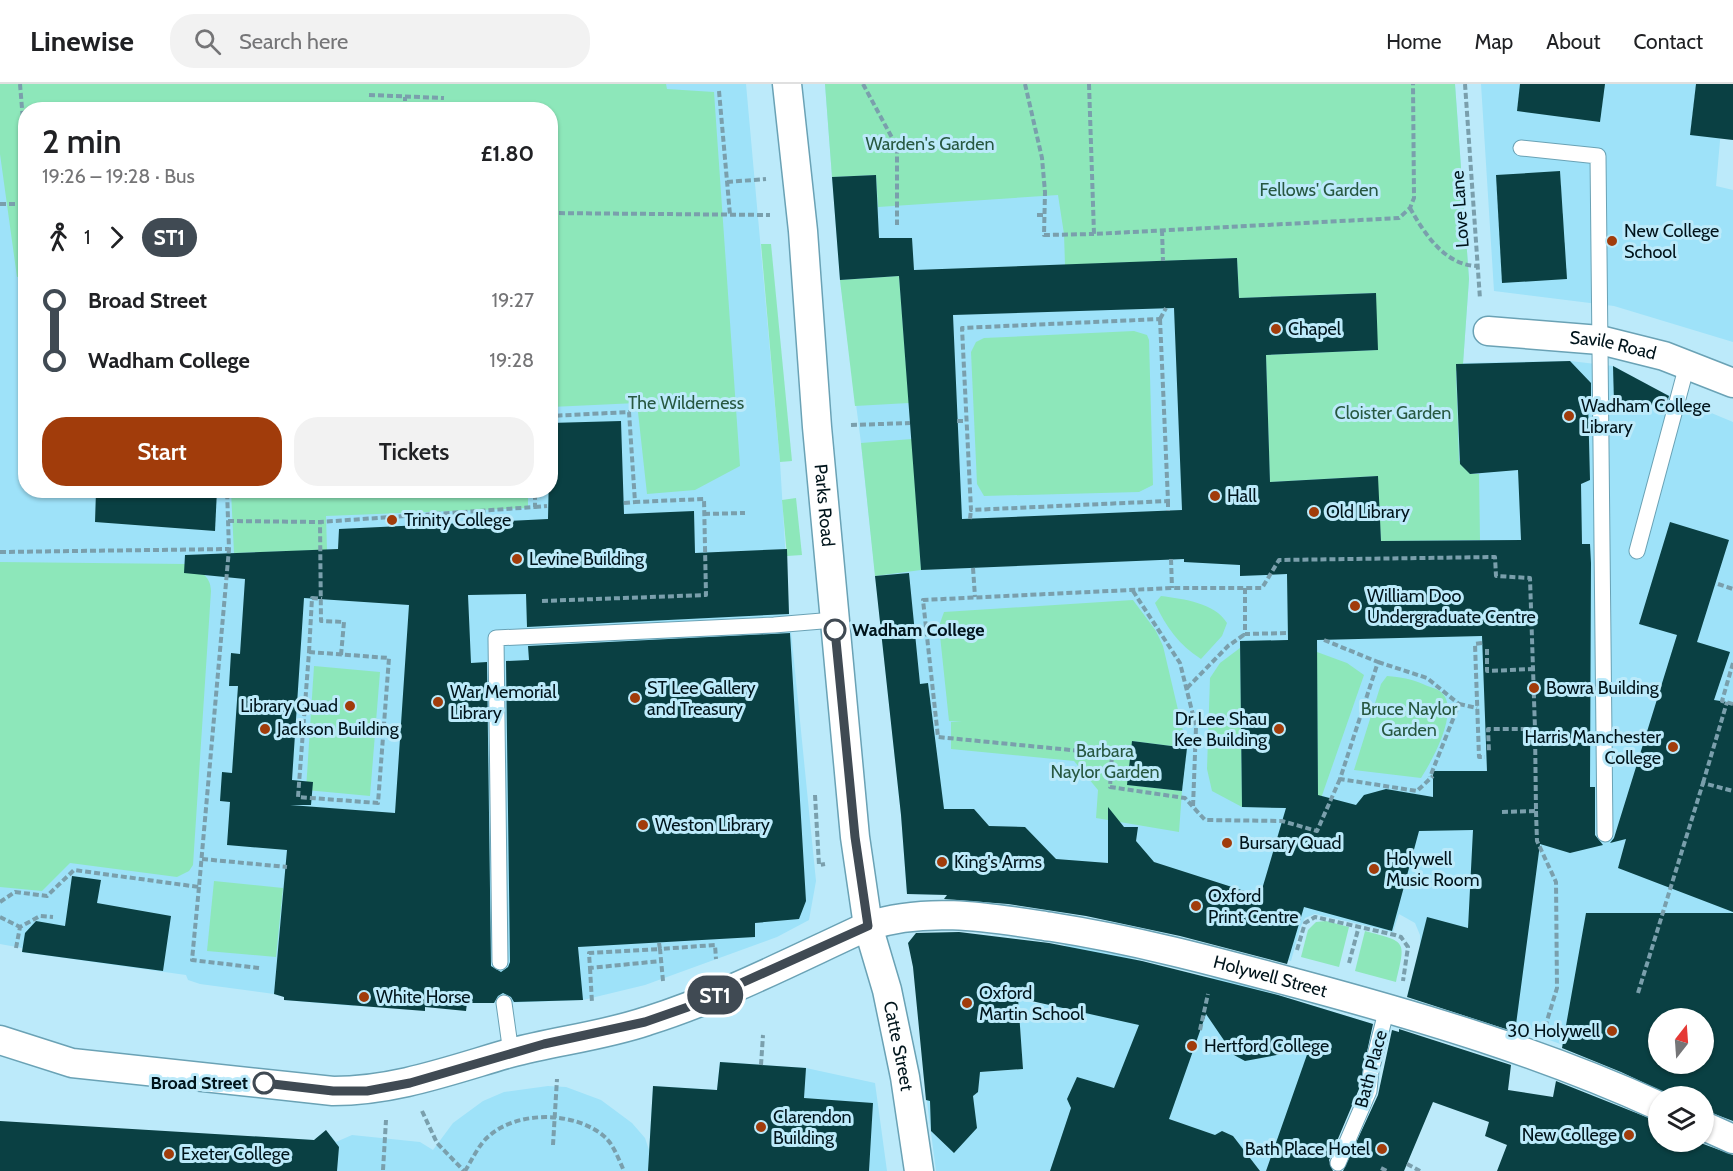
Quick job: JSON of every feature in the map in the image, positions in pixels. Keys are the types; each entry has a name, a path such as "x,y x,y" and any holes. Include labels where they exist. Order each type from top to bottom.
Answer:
{"street":[{"name":"Parks Road","path":"787,84 802,231 834,620 855,837 868,926"},
{"name":"Savile Road","path":"1488,332 1600,340 1664,356 1733,383"},
{"name":"Holywell Street","path":"868,926 902,917 985,917 1108,936 1394,1000 1648,1101"},
{"path":"0,1040 72,1063 333,1091 367,1091 410,1083 511,1053 645,1022 688,1007 868,926"},
{"name":"Catte Street","path":"868,926 887,990 905,1077 919,1171"},
{"path":"1714,1130 1733,1139"}],"lane":[{"path":"1521,148 1598,156 1605,834"},
{"path":"1637,551 1687,364"},
{"path":"500,962 496,638 774,625 834,620"},
{"name":"Bath Place","path":"1338,1163 1369,1091 1371,1071 1394,1000"},
{"path":"504,1003 511,1053"}],"path":[{"path":"20,84 21,102"},
{"path":"863,84 897,147 897,225"},
{"path":"1025,84 1042,158 1044,235 1399,219 1410,208 1414,198 1413,84"},
{"path":"1089,84 1095,234"},
{"name":"Love Lane","path":"1465,84 1480,301 1488,332"},
{"path":"719,91 730,215"},
{"path":"369,95 444,99"},
{"path":"405,97 405,102"},
{"path":"727,182 754,180"},
{"path":"0,204 18,204"},
{"path":"1410,208 1426,236 1456,260 1468,266 1478,266"},
{"path":"558,213 759,216"},
{"path":"1037,215 1044,215"},
{"path":"1162,230 1163,261"},
{"path":"1167,308 1160,318 1168,511"},
{"path":"970,519 962,328 1160,318"},
{"path":"558,416 629,412 635,502"},
{"path":"957,421 966,421"},
{"path":"817,427 910,423"},
{"path":"227,498 229,549 192,960 259,968"},
{"path":"535,498 535,507"},
{"path":"542,600 706,595 704,499 624,503"},
{"path":"971,510 1168,501"},
{"path":"228,521 320,522 548,506"},
{"path":"704,514 745,513"},
{"path":"320,522 321,621 344,622 341,655"},
{"path":"0,552 229,549"},
{"path":"1378,662 1340,779 1317,831 1282,821 1204,820 1185,798 1110,787 1112,754 939,737 923,600 1172,588 1262,588 1279,560 1495,557 1496,576 1530,578 1538,841 1556,882 1557,987 1545,1027"},
{"path":"1171,559 1172,588"},
{"path":"973,568 975,597"},
{"path":"1718,584 1733,589"},
{"path":"1245,588 1245,634"},
{"path":"1133,590 1180,663 1187,688 1196,727 1193,807"},
{"path":"309,652 389,658 378,803 298,797 312,598 322,599"},
{"path":"1187,688 1228,646 1245,634 1288,633"},
{"path":"1324,640 1378,662 1427,678 1459,704 1477,708"},
{"path":"1482,643 1475,644 1479,757 1485,757"},
{"path":"1487,650 1487,671 1533,669"},
{"path":"1733,663 1722,701 1733,704"},
{"path":"1638,993 1727,702"},
{"path":"1340,779 1417,791 1431,777 1459,704"},
{"path":"1489,752 1488,729 1535,729"},
{"path":"1703,783 1733,791"},
{"path":"814,790 819,865 832,864"},
{"path":"1502,812 1536,811"},
{"path":"202,859 287,867"},
{"path":"0,902 15,892 47,896 74,870 199,887"},
{"path":"20,927 40,916 53,917"},
{"path":"0,917 20,927"},
{"path":"1294,960 1303,928 1309,919 1327,918 1401,937 1408,947 1394,1000"},
{"path":"1348,967 1359,926"},
{"path":"16,948 20,927"},
{"path":"659,943 663,990"},
{"path":"592,1007 589,953 715,945"},
{"path":"590,968 661,961"},
{"path":"1200,1030 1208,994"},
{"path":"761,1065 763,1035"},
{"path":"553,1145 557,1079"},
{"path":"420,1108 437,1143 465,1171 488,1137 514,1120 555,1117 588,1126 607,1139 624,1171"},
{"path":"383,1170 386,1115"},
{"path":"1407,1164 1420,1171"},
{"path":"1381,1168 1387,1171"}],"shaded area":[{"name":"Trinity College","path":"0,84 746,84 780,462 789,611 816,881 809,920 777,937 645,985 583,1000 467,1003 392,860 354,1006 284,1000 284,997 274,994 200,984 188,980 186,975 22,952 22,948 0,944"},
{"name":"Wadham College","path":"825,84 1455,84 1469,279 1463,363 1570,361 1613,366 1661,392 1733,422 1733,1107 1714,1100 1714,1086 1675,1086 1475,1013 1420,944 1420,935 1415,923 1399,914 1393,932 1315,914 1305,918 1291,961 1130,917 975,895 907,894 901,815 861,443 840,280"},
{"name":"New College School","path":"1481,84 1725,84 1716,186 1733,190 1733,342 1614,306 1494,291"},
{"name":"Hertford College","path":"1065,944 1124,956 1202,979 1219,977 1373,1024 1307,1171 936,1171 923,1071 966,1073 1023,1069 1018,1000 1053,1006"},
{"path":"720,1062 806,1068 875,1083 887,1171 0,1171 0,1122 314,1140 320,1135 331,1136 336,1142 352,1135 420,1142 433,1150 453,1123 483,1101 504,1092 548,1086 566,1087 601,1100 632,1123 645,1138 649,1150 653,1086 717,1090"}],"green space":[{"name":"The Wilderness","path":"0,84 666,84 667,89 714,92 740,466 695,490 647,494 637,403 558,407 558,102 18,102 17,277 0,154"},
{"path":"825,84 1455,84 1469,279 1463,364 1456,371 1459,460 1470,474 1479,474 1480,540 1381,541 1377,476 1270,482 1266,355 1377,350 1375,293 1239,298 1237,258 1065,265 1064,234 1058,195 878,207 876,175 832,177"},
{"path":"761,244 771,244 792,461 780,462"},
{"path":"899,276 909,403 855,406 840,280"},
{"path":"1134,331 1147,335 1149,340 1153,485 1139,492 984,496 977,484 971,352 976,342 984,338"},
{"path":"912,439 921,570 875,576 861,443"},
{"path":"231,498 528,498 528,508 326,516 327,550 234,553"},
{"path":"796,498 802,555 787,556 782,500"},
{"path":"0,562 185,564 195,568 209,581 211,591 193,865 189,871 177,877 70,863 42,891 0,887"},
{"path":"1161,596 1207,606 1222,616 1227,623 1222,636 1201,659 1186,648 1169,628 1155,603"},
{"name":"Barbara Naylor Garden","path":"1133,600 1156,631 1163,646 1187,748 1132,741 1128,785 1182,791 1179,832 1096,818 1098,790 1074,761 951,749 951,722 962,722 949,721 939,626 944,612"},
{"path":"1240,648 1242,807 1212,791 1207,769 1210,678 1220,663"},
{"name":"Bruce Naylor Garden","path":"1317,652 1347,663 1364,675 1318,807"},
{"path":"314,666 380,672 370,796 306,790"},
{"name":"Bruce Naylor Garden","path":"1387,676 1410,680 1435,689 1441,692 1446,700 1448,710 1443,735 1421,778 1354,770 1381,684"},
{"path":"214,881 283,888 276,957 207,951"},
{"path":"1326,921 1349,927 1339,967 1301,957 1308,930 1316,922"},
{"path":"1365,931 1389,938 1400,945 1402,950 1396,982 1355,971"}],"building":[{"path":"1520,84 1605,84 1600,122 1517,111"},
{"path":"1696,84 1733,84 1733,140 1690,135"},
{"path":"1560,171 1567,279 1502,283 1496,175"},
{"path":"876,175 879,238 912,238 914,270 1237,258 1239,298 1376,293 1378,350 1266,355 1270,482 1378,476 1381,541 1521,540 1518,470 1470,474 1460,464 1456,364 1570,361 1591,383 1591,401 1588,401 1590,480 1581,484 1582,544 1590,544 1591,563 1590,787 1595,787 1595,835 1603,845 1570,853 1540,844 1515,1032 1407,997 1427,917 1468,928 1473,830 1419,831 1392,931 1304,907 1287,964 1180,936 1086,916 1008,904 944,899 947,895 907,894 901,815 875,576 909,573 920,684 928,683 944,809 974,809 989,826 1025,827 1056,859 1108,863 1108,807 1124,827 1138,827 1136,841 1154,862 1260,896 1286,808 1242,807 1240,641 1288,640 1287,574 1240,576 1240,565 1184,562 1184,559 921,570 899,276 840,280 832,177","holes":["1174,308 1182,510 962,519 953,315","1482,636 1487,771 1433,771 1433,797 1386,789 1364,795 1356,805 1318,795 1317,640"]},
{"path":"1613,366 1669,396 1666,406 1614,403"},
{"path":"621,421 624,514 694,511 695,553 787,549 789,614 527,627 526,594 468,595 471,663 487,662 491,966 501,972 508,967 510,962 506,661 529,660 528,646 790,633 806,901 799,919 755,923 755,937 578,947 583,1000 514,1002 511,997 503,993 494,1003 467,1003 466,1011 425,1007 425,1011 284,1000 284,997 274,994 287,850 227,845 230,802 220,801 222,772 232,773 238,686 229,686 231,653 240,654 245,579 184,573 185,555 338,549 339,529 548,519 548,498 558,498 558,423","holes":["304,598 409,605 395,813 290,805 311,805 313,782 292,780"]},
{"path":"96,498 217,498 215,531 95,522"},
{"path":"1670,522 1729,540 1697,642 1730,652 1714,700 1733,703 1733,912 1618,868 1626,839 1610,843 1614,838 1677,635 1639,624"},
{"path":"1132,741 1187,748 1182,791 1127,785"},
{"path":"72,876 101,880 97,903 171,916 163,971 22,952 25,933 36,921 65,926"},
{"path":"1586,913 1733,913 1733,1121 1714,1114 1714,1086 1651,1086 1562,1048"},
{"name":"Hertford College","path":"959,932 1049,943 1142,961 1278,995 1373,1024 1359,1089 1329,1160 1333,1171 1266,1171 1309,1049 1245,1061 1234,1055 1206,1014 1169,1119 1215,1135 1222,1131 1233,1136 1260,1171 1050,1171 1071,1108 1067,1099 1077,1077 1114,1088 1139,1025 1018,998 1023,1069 980,1072 978,1092 973,1096 977,1128 954,1153 931,1131 930,1101 926,1100 913,967 908,943 916,933"},
{"path":"1399,1029 1511,1065 1508,1090 1553,1097 1556,1081 1648,1118 1648,1152 1714,1152 1714,1148 1733,1155 1733,1171 1497,1171 1507,1145 1485,1136 1489,1122 1433,1102 1404,1171 1343,1171 1378,1095 1392,1030 1399,1032"},
{"name":"Clarendon Building","path":"720,1062 806,1068 804,1098 873,1103 869,1171 648,1171 653,1086 717,1090"},
{"name":"Exeter College","path":"0,1121 314,1140 326,1130 339,1147 337,1171 0,1171"}],"bus line":[{"name":"ST1","path":"264,1083 333,1091 367,1091 410,1083 544,1044 607,1032 688,1007 868,926 855,837 835,630"}],"place":[{"name":"New College School","path":"1612,241"},
{"name":"Chapel","path":"1276,329"},
{"name":"Wadham College Library","path":"1569,416"},
{"name":"Hall","path":"1215,496"},
{"name":"Old Library","path":"1314,512"},
{"name":"Trinity College","path":"392,520"},
{"name":"Levine Building","path":"517,559"},
{"name":"William Doo Undergraduate Centre","path":"1355,606"},
{"name":"Wadham College","path":"835,630"},
{"name":"Bowra Building","path":"1534,688"},
{"name":"ST Lee Gallery and Treasury","path":"635,698"},
{"name":"War Memorial Library","path":"438,702"},
{"name":"Library Quad","path":"350,706"},
{"name":"Jackson Building","path":"265,729"},
{"name":"Dr Lee Shau Kee Building","path":"1279,729"},
{"name":"Harris Manchester College","path":"1673,747"},
{"name":"Weston Library","path":"643,825"},
{"name":"Bursary Quad","path":"1227,843"},
{"name":"King's Arms","path":"942,862"},
{"name":"Holywell Music Room","path":"1374,869"},
{"name":"Oxford Print Centre","path":"1196,906"},
{"name":"White Horse","path":"364,997"},
{"name":"Oxford Martin School","path":"967,1003"},
{"name":"30 Holywell","path":"1612,1031"},
{"name":"Hertford College","path":"1192,1046"},
{"name":"Broad Street","path":"264,1083"},
{"name":"Clarendon Building","path":"761,1127"},
{"name":"New College","path":"1629,1135"},
{"name":"Bath Place Hotel","path":"1382,1149"},
{"name":"Exeter College","path":"169,1154"}],"park label":[{"name":"Warden's Garden","path":"930,144"},
{"name":"Fellows' Garden","path":"1319,190"},
{"name":"Cloister Garden","path":"1393,413"}]}
